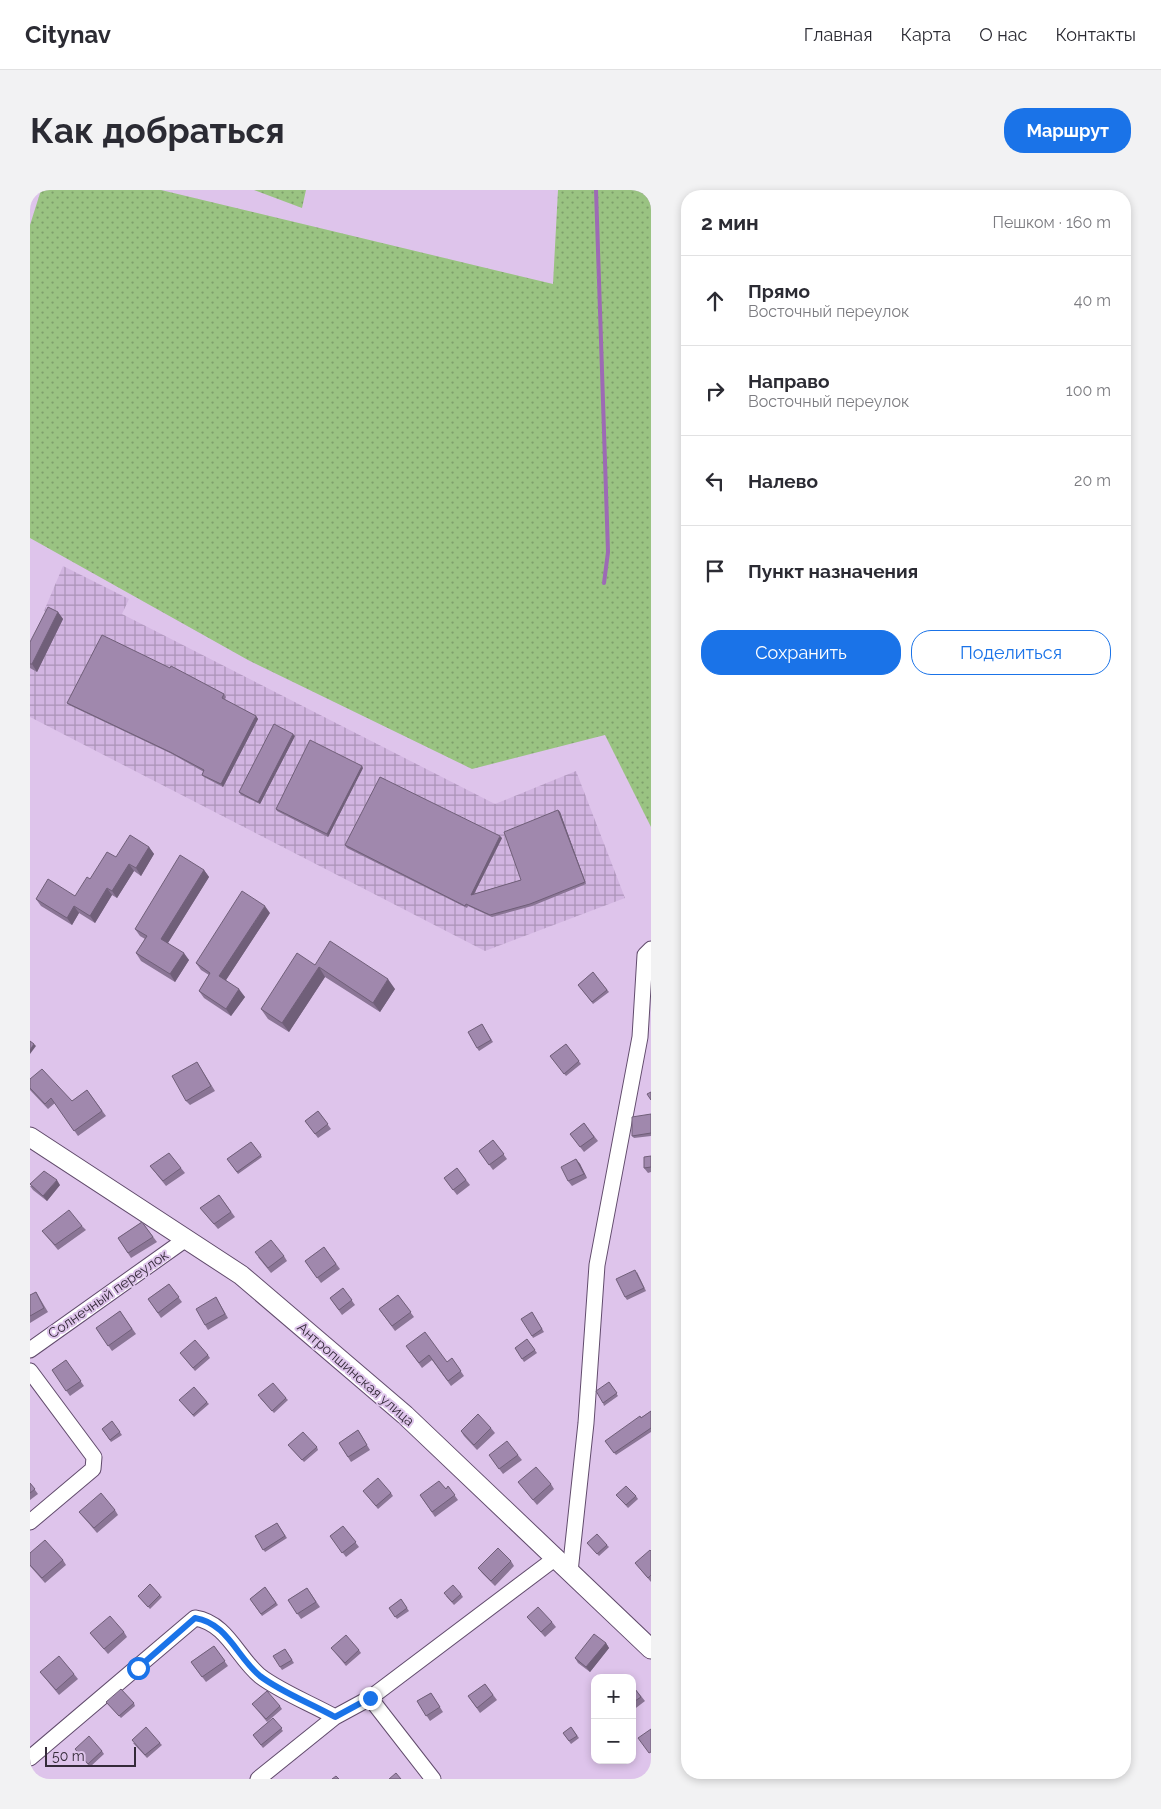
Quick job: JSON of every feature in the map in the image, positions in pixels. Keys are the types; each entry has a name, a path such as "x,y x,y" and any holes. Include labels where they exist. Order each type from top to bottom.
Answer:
{"street":[{"path":"570,1572 586,1423 597,1265 640,1037 645,955 651,949"},
{"name":"Антропшинская улица","path":"30,1137 241,1275 405,1415 557,1557 570,1572 651,1649"},
{"name":"Солнечный переулок","path":"30,1350 186,1239"},
{"path":"30,1371 94,1457 93,1469 30,1522"},
{"path":"258,1779 335,1717 370,1698 557,1557"},
{"path":"30,1758 195,1618 208,1620 222,1632 260,1675 335,1717"},
{"path":"370,1698 433,1779"}],"shaded area":[{"path":"63,566 129,599 122,614 495,804 576,771 625,898 485,951 30,717 30,654 51,614 44,611"}],"green space":[{"path":"41,190 161,190 553,284 558,190 651,190 651,827 605,735 472,769 248,660 30,538 30,225"},
{"path":"254,190 306,190 302,208"}],"building":[{"path":"48,607 58,612 32,664 30,664 30,642"},
{"path":"102,635 170,668 171,666 224,694 222,698 256,716 221,784 202,775 204,770 170,752 67,703"},
{"path":"274,724 293,734 258,802 239,792"},
{"path":"310,740 362,766 327,834 276,809"},
{"path":"380,777 500,836 471,895 521,880 504,832 558,810 585,882 530,904 490,915 466,904 465,906 345,845"},
{"path":"130,835 149,847 136,868 129,864 112,891 107,888 90,916 74,906 67,918 36,899 48,879 75,896 87,877 90,879 107,852 116,857"},
{"path":"180,855 204,870 161,939 184,953 170,974 136,953 147,936 135,929"},
{"path":"242,891 265,906 219,976 239,989 226,1009 199,991 210,973 196,963"},
{"path":"330,941 388,979 373,1003 319,967 282,1023 261,1009 297,953 315,965"},
{"path":"593,972 607,990 592,1002 578,985"},
{"path":"482,1024 491,1040 477,1048 468,1032"},
{"path":"30,1041 34,1044 30,1050"},
{"path":"566,1044 579,1061 564,1074 550,1056"},
{"path":"197,1062 211,1086 186,1101 172,1076"},
{"path":"42,1069 72,1101 87,1090 102,1111 74,1131 51,1098 45,1104 30,1088 30,1079"},
{"path":"651,1092 651,1100 647,1094"},
{"path":"318,1111 328,1124 315,1134 305,1121"},
{"path":"651,1114 651,1133 632,1136 632,1117"},
{"path":"584,1123 594,1137 580,1147 570,1134"},
{"path":"493,1140 504,1154 489,1165 479,1151"},
{"path":"251,1142 261,1155 237,1172 227,1159"},
{"path":"169,1153 181,1168 163,1181 150,1166"},
{"path":"651,1156 651,1167 644,1168 644,1157"},
{"path":"576,1159 584,1174 568,1181 561,1167"},
{"path":"457,1168 466,1180 453,1190 444,1178"},
{"path":"44,1171 57,1180 43,1196 30,1184"},
{"path":"219,1195 231,1212 214,1224 200,1208"},
{"path":"69,1210 82,1226 55,1245 42,1231"},
{"path":"142,1222 153,1237 128,1253 118,1238"},
{"path":"271,1240 284,1256 268,1268 255,1252"},
{"path":"324,1247 336,1264 317,1278 305,1261"},
{"path":"635,1270 644,1288 625,1297 616,1279"},
{"path":"169,1284 179,1297 158,1313 148,1299"},
{"path":"343,1288 352,1300 339,1310 330,1298"},
{"path":"36,1292 44,1308 30,1316 30,1295"},
{"path":"398,1295 411,1312 392,1326 379,1309"},
{"path":"216,1297 225,1314 205,1325 196,1309"},
{"path":"120,1311 132,1329 108,1346 96,1328"},
{"path":"532,1312 542,1329 532,1336 521,1319"},
{"path":"425,1332 447,1362 452,1358 461,1371 448,1381 429,1355 419,1363 406,1346"},
{"path":"527,1339 535,1350 522,1359 515,1348"},
{"path":"195,1340 208,1355 193,1368 180,1353"},
{"path":"66,1360 81,1381 66,1391 52,1370"},
{"path":"609,1382 617,1393 603,1403 596,1391"},
{"path":"273,1383 286,1398 272,1411 258,1395"},
{"path":"194,1387 207,1402 193,1415 179,1400"},
{"path":"651,1411 651,1428 614,1453 605,1441 640,1416 641,1418"},
{"path":"478,1414 491,1428 474,1445 461,1431"},
{"path":"112,1421 120,1432 110,1440 102,1429"},
{"path":"358,1430 367,1445 348,1457 339,1443"},
{"path":"303,1432 317,1447 302,1460 288,1445"},
{"path":"507,1441 518,1455 499,1469 489,1455"},
{"path":"536,1467 551,1484 533,1500 518,1482"},
{"path":"378,1478 391,1493 376,1506 363,1491"},
{"path":"439,1481 446,1489 448,1486 455,1495 432,1512 420,1495"},
{"path":"30,1483 35,1489 30,1493"},
{"path":"626,1486 636,1496 626,1505 616,1495"},
{"path":"101,1493 115,1510 94,1528 79,1512"},
{"path":"277,1523 285,1536 263,1550 255,1536"},
{"path":"343,1526 356,1542 342,1553 330,1536"},
{"path":"597,1534 607,1545 597,1554 587,1543"},
{"path":"45,1540 63,1560 42,1578 30,1565 30,1553"},
{"path":"498,1548 511,1561 491,1581 478,1568"},
{"path":"650,1550 651,1575 648,1578 635,1563"},
{"path":"150,1584 160,1595 148,1607 138,1596"},
{"path":"453,1585 461,1594 452,1602 444,1593"},
{"path":"265,1587 276,1603 261,1614 250,1599"},
{"path":"307,1588 316,1602 297,1614 288,1600"},
{"path":"401,1599 407,1608 395,1617 389,1608"},
{"path":"538,1607 552,1622 541,1632 527,1617"},
{"path":"110,1616 124,1632 104,1649 90,1633"},
{"path":"594,1634 606,1643 586,1667 575,1658"},
{"path":"346,1635 359,1650 345,1663 331,1648"},
{"path":"214,1646 225,1661 202,1677 191,1662"},
{"path":"285,1649 292,1660 280,1667 273,1656"},
{"path":"59,1656 74,1674 56,1690 40,1672"},
{"path":"485,1684 493,1695 477,1708 468,1696"},
{"path":"121,1689 134,1703 119,1716 106,1702"},
{"path":"636,1690 641,1697 636,1700"},
{"path":"267,1691 280,1706 266,1719 252,1704"},
{"path":"431,1693 440,1707 426,1716 417,1701"},
{"path":"273,1718 282,1728 261,1745 253,1735"},
{"path":"146,1727 160,1743 145,1755 132,1740"},
{"path":"571,1727 577,1736 569,1741 563,1733"},
{"path":"651,1729 651,1752 649,1753 638,1738"},
{"path":"89,1736 102,1751 88,1764 75,1749"},
{"path":"396,1773 401,1779 389,1779"},
{"path":"33,1774 38,1779 30,1779"}],"waterway":[{"path":"596,190 608,552 604,583"}],"route":[{"path":"138,1668 195,1618 208,1620 222,1632 260,1675 335,1717 370,1698"}]}
